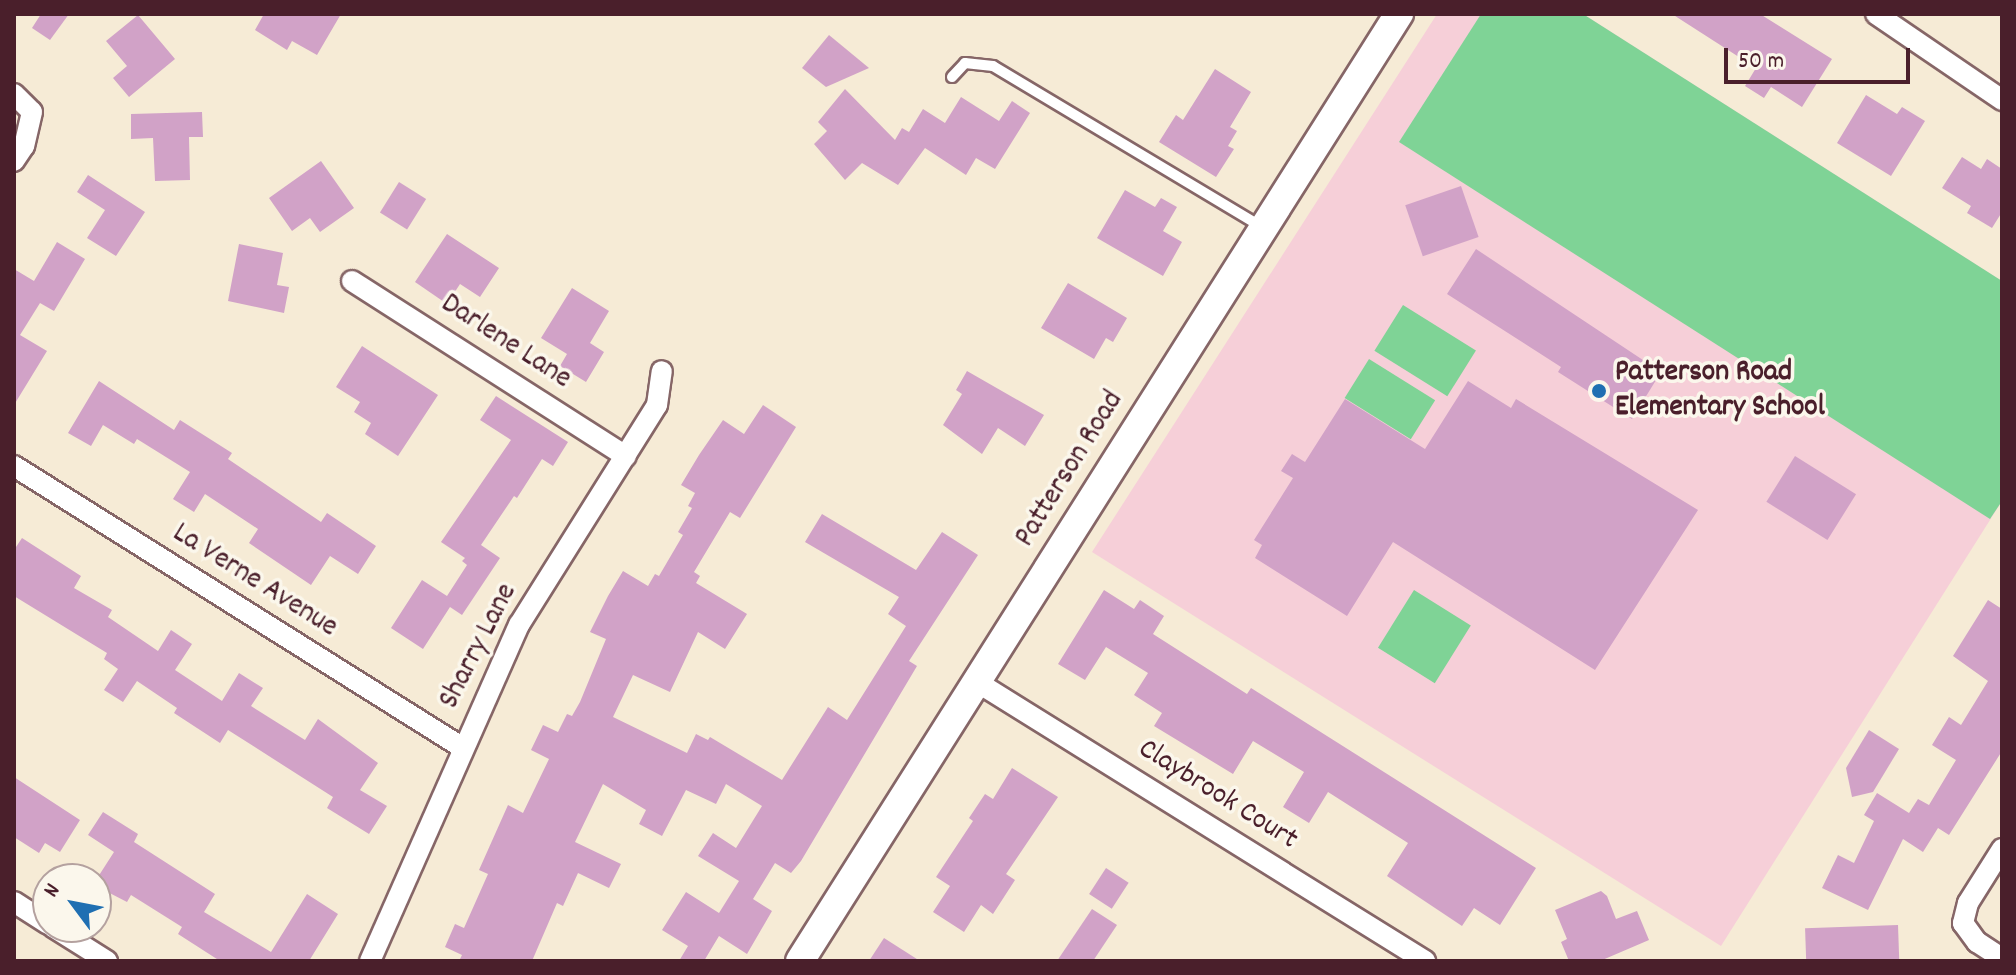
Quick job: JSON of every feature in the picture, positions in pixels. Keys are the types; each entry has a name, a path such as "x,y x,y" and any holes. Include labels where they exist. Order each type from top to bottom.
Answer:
{"street":[{"name":"Patterson Road","path":"800,961 1399,14"},
{"path":"1876,14 2002,100"},
{"path":"14,94 32,112 24,146 14,161"},
{"name":"Darlene Lane","path":"352,281 626,456"},
{"name":"Sharry Lane","path":"370,961 519,625 657,405 662,371"},
{"name":"La Verne Avenue","path":"14,466 463,748"},
{"name":"Claybrook Court","path":"977,682 1425,961"},
{"path":"2002,849 1968,903 1963,923 1977,942 2002,958"},
{"path":"14,902 32,914"},
{"path":"78,943 107,961"}],"lane":[{"path":"952,77 965,63 993,66 1264,227"}],"shaded area":[{"name":"Patterson Road Elementary School","path":"1437,14 1583,14 2002,281 2002,501 1721,946 1092,552"}],"green space":[{"path":"1481,14 1583,14 2002,281 2002,501 1990,519 1399,142"},
{"path":"1403,305 1476,351 1447,396 1374,351"},
{"path":"1369,359 1435,400 1411,439 1345,398"},
{"path":"1414,590 1471,626 1435,683 1378,648"}],"building":[{"path":"41,14 69,14 50,40 32,28"},
{"path":"264,14 341,14 317,55 292,41 287,50 255,30"},
{"path":"1672,14 1760,14 1832,59 1802,107 1771,87 1764,98 1745,86 1756,68"},
{"path":"138,15 175,59 129,97 113,78 127,66 106,41"},
{"path":"829,35 869,68 826,87 802,68"},
{"path":"1215,69 1251,92 1230,127 1237,131 1228,146 1234,149 1216,177 1159,142 1176,115 1183,120"},
{"path":"845,89 895,140 902,128 909,132 923,109 945,123 961,97 999,121 1012,101 1030,113 995,169 976,158 966,175 925,148 898,185 862,163 845,180 814,144 827,131 818,122"},
{"path":"1866,95 1897,114 1902,107 1925,121 1891,176 1837,143"},
{"path":"202,112 203,137 189,137 190,180 155,181 153,138 131,139 131,114"},
{"path":"1962,157 1981,169 1987,159 2002,169 2002,212 1992,228 1967,213 1971,206 1942,188"},
{"path":"321,161 354,208 320,232 310,218 292,231 269,198"},
{"path":"88,175 145,212 116,256 87,238 105,210 77,192"},
{"path":"399,182 426,199 407,229 380,213"},
{"path":"1461,186 1479,237 1423,256 1405,205"},
{"path":"1125,190 1155,207 1161,198 1177,207 1163,231 1182,242 1163,276 1097,238"},
{"path":"447,234 499,268 480,297 460,284 447,304 415,282"},
{"path":"57,242 85,259 54,311 40,303 20,335 47,351 14,405 14,269 34,281"},
{"path":"239,244 283,253 277,285 289,287 284,313 228,301"},
{"path":"1476,249 1661,372 1632,419 1558,372 1561,367 1447,294"},
{"path":"1068,283 1127,318 1113,342 1106,338 1094,359 1041,328"},
{"path":"572,288 609,311 590,343 604,352 586,382 560,366 567,354 541,338"},
{"path":"362,346 438,395 398,456 365,434 371,423 354,412 360,402 336,387"},
{"path":"967,371 1044,415 1025,446 998,428 982,454 943,425 962,394 956,390"},
{"path":"99,381 174,430 180,420 232,453 228,459 321,522 327,513 376,546 358,574 330,556 311,585 249,543 258,529 205,494 194,512 173,499 190,472 137,439 134,444 103,425 91,446 68,433"},
{"path":"1468,381 1511,408 1516,399 1698,510 1595,670 1393,542 1347,616 1255,558 1262,545 1254,540 1293,478 1281,471 1292,454 1305,462 1345,399 1425,449"},
{"path":"496,396 568,442 553,466 542,459 517,498 514,496 481,545 500,558 462,615 450,607 423,649 391,628 422,580 447,596 467,565 462,561 465,558 441,542 511,440 480,420"},
{"path":"763,405 796,427 740,518 730,512 694,572 700,576 696,583 747,614 725,649 698,632 670,692 633,675 613,717 687,753 696,734 708,740 710,737 782,780 828,707 847,720 906,626 888,614 899,597 805,542 822,514 916,570 942,532 978,555 909,661 917,666 801,861 791,873 775,863 753,899 772,911 747,954 719,936 704,961 679,961 688,946 662,930 686,892 719,913 739,881 698,856 713,833 736,848 762,806 726,784 716,804 686,790 662,836 639,824 646,810 603,784 575,842 621,864 609,888 578,873 563,906 557,903 532,961 459,961 462,955 445,947 455,924 464,928 488,874 479,870 508,805 523,813 549,759 531,750 543,725 558,732 567,714 572,716 580,702 606,639 590,632 608,596 623,571 648,586 655,574 659,576 683,535 678,532 692,508 688,506 695,493 681,485 699,455 723,420 744,434"},
{"path":"1795,456 1856,494 1827,540 1766,502"},
{"path":"22,538 81,576 74,588 112,610 108,617 158,651 171,630 192,644 175,670 222,701 239,673 263,688 251,706 305,740 318,719 378,763 360,790 387,806 369,834 327,808 333,797 228,730 220,743 174,713 177,708 137,681 123,702 104,690 118,669 104,659 107,653 14,596 14,550"},
{"path":"1104,590 1134,609 1140,600 1164,616 1153,634 1247,694 1251,688 1536,868 1500,925 1474,908 1462,926 1387,876 1408,843 1328,792 1309,823 1283,807 1304,772 1253,741 1233,774 1154,726 1162,713 1134,695 1148,673 1106,647 1085,680 1058,664"},
{"path":"1988,600 2002,609 2002,751 1949,835 1938,828 1923,852 1903,839 1868,910 1822,888 1838,855 1854,863 1874,821 1864,815 1877,793 1909,813 1918,799 1929,805 1956,760 1932,745 1949,717 1961,725 1988,681 1953,656"},
{"path":"1869,730 1899,749 1873,792 1852,797 1846,768"},
{"path":"1012,768 1058,797 1006,874 1015,880 993,914 981,905 964,932 933,912 950,886 936,877 973,821 969,818 985,794 993,799"},
{"path":"14,777 80,820 60,852 45,843 39,853 14,837"},
{"path":"103,812 138,834 134,842 215,894 204,912 271,952 307,894 338,914 309,961 220,961 178,934 182,927 131,895 127,902 112,894 112,863 107,863 114,852 88,835"},
{"path":"1106,868 1129,883 1112,909 1089,894"},
{"path":"1601,891 1607,896 1616,919 1637,911 1649,940 1600,961 1569,961 1561,942 1567,939 1555,910"},
{"path":"1092,909 1117,925 1093,961 1057,961"},
{"path":"1898,925 1899,961 1806,961 1805,928"},
{"path":"884,938 920,961 869,961"}],"place":[{"name":"Patterson Road Elementary School","path":"1599,391"}]}
